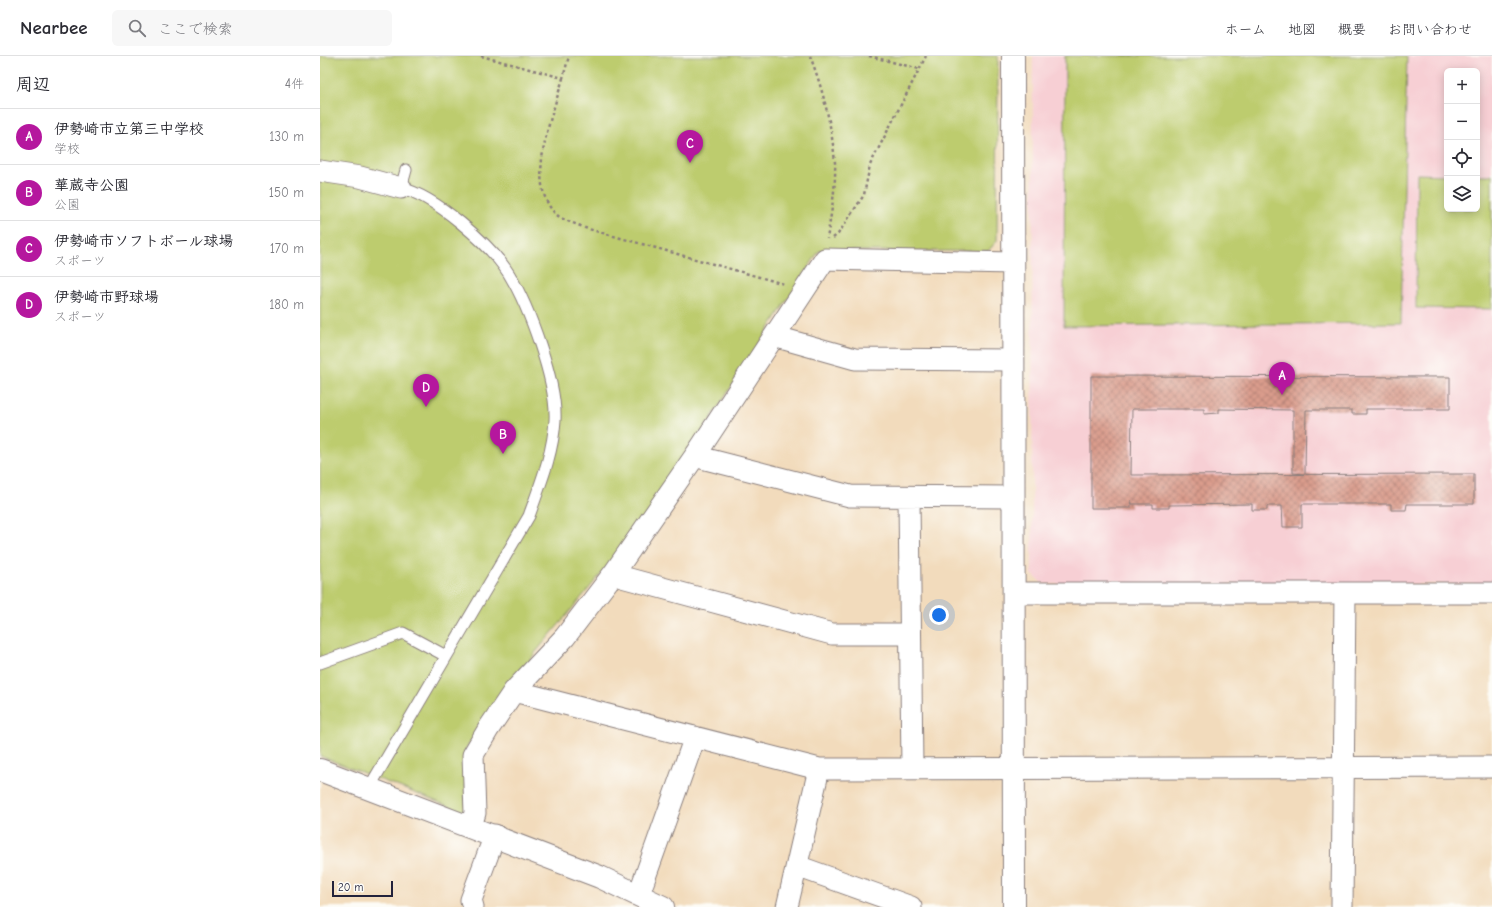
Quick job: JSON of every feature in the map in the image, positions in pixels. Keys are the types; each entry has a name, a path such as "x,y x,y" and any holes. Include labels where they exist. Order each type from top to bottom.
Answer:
{"street":[{"path":"1013,56 1012,360 1014,907"},
{"path":"320,171 360,177 404,179"},
{"path":"471,826 475,813 473,755 514,691 565,637 614,573 697,453 825,259 1012,262"},
{"path":"776,334 784,338 855,359 1012,360"},
{"path":"697,453 702,458 850,496 909,498 1013,497"},
{"path":"909,498 912,768"},
{"path":"614,573 622,577 832,634 910,634"},
{"path":"1014,593 1492,593"},
{"path":"1342,907 1345,593"},
{"path":"514,691 819,769 1492,767"},
{"path":"639,894 695,737"},
{"path":"787,907 819,769"},
{"path":"320,770 495,835 600,877 639,894 663,907"},
{"path":"473,907 471,900 495,835"},
{"path":"796,866 911,907"}],"lane":[{"path":"369,788 529,516 547,467 555,420 549,374 529,317 508,274 476,236 404,179"},
{"path":"320,663 403,633 446,656"}],"path":[{"path":"481,56 563,78"},
{"path":"569,56 541,156 542,186 546,200 558,215 585,228 788,285"},
{"path":"810,56 819,80 826,109 835,164 833,201 826,245 838,234 864,195 870,165 926,56"},
{"path":"869,56 919,69"}],"shaded area":[{"path":"1033,56 1492,56 1492,584 1043,584 1032,574"}],"green space":[{"path":"320,56 998,56 997,241 988,251 819,251 642,525 535,653 465,750 466,813 320,756"},
{"path":"1065,56 1407,56 1401,323 1064,326"},
{"path":"1417,174 1444,175 1444,212 1480,212 1480,175 1492,175 1492,309 1416,308"}],"building":[{"path":"1091,376 1450,377 1450,409 1366,409 1366,414 1352,414 1352,410 1306,410 1305,474 1293,473 1293,410 1219,409 1219,413 1204,414 1204,409 1132,409 1131,475 1474,474 1474,504 1407,504 1406,510 1391,510 1391,504 1302,504 1302,527 1283,527 1282,506 1267,506 1267,510 1252,510 1252,504 1169,505 1169,508 1153,508 1153,504 1132,504 1131,500 1131,508 1091,508"}],"place":[{"name":"伊勢崎市ソフトボール球場","path":"690,163"},
{"name":"伊勢崎市立第三中学校","path":"1282,395"},
{"name":"伊勢崎市野球場","path":"426,407"},
{"name":"華蔵寺公園","path":"503,454"}]}
